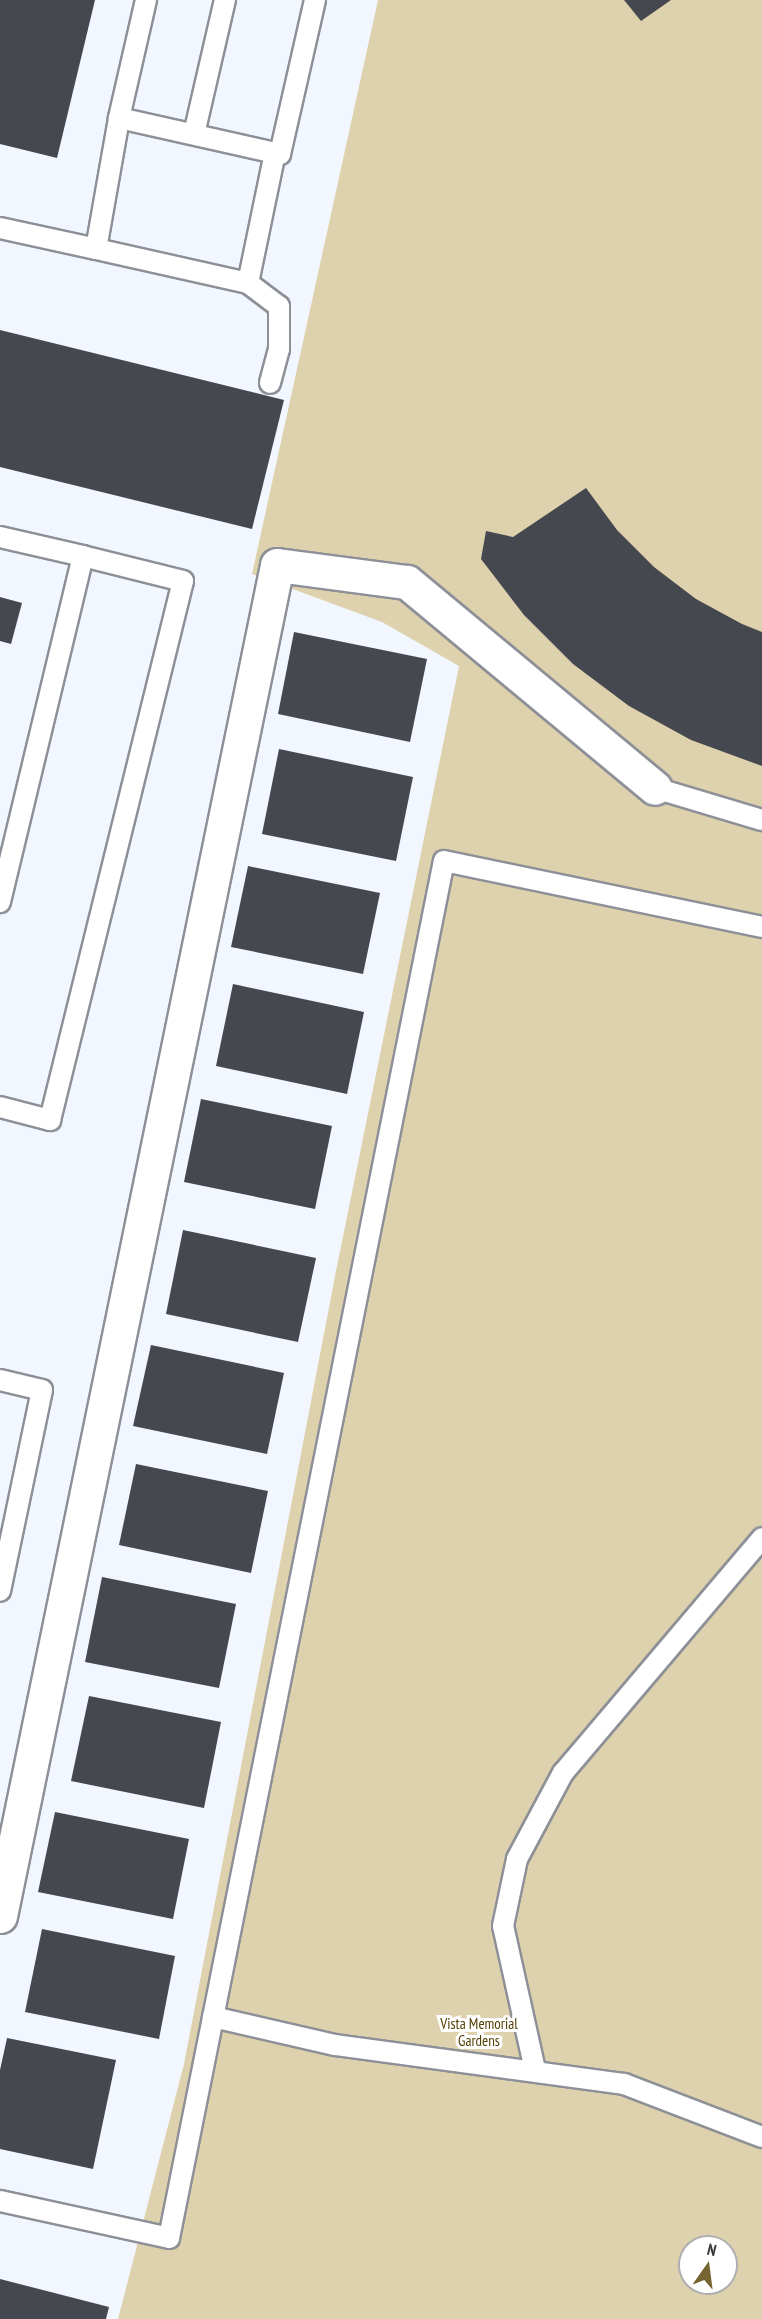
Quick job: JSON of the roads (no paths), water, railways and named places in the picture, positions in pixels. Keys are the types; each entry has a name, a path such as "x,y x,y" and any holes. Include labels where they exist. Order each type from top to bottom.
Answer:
{"street":[{"path":"0,1916 277,565 407,582 655,788"}],"lane":[{"path":"96,249 119,118 146,0"},
{"path":"194,134 225,0"},
{"path":"119,118 280,154 315,0"},
{"path":"248,283 275,153"},
{"path":"0,228 248,283 279,306 279,349 270,383"},
{"path":"0,537 183,581 50,1119 0,1107"},
{"path":"0,902 83,556"},
{"path":"655,788 762,820"},
{"path":"0,2201 169,2238 444,861 762,927"},
{"path":"0,1380 42,1390 0,1591"},
{"path":"535,2070 503,1926 517,1859 563,1773 762,1538"},
{"path":"213,2017 335,2045 535,2070 624,2084 762,2137"}],"park label":[{"name":"Vista Memorial Gardens","path":"479,2032"}]}
